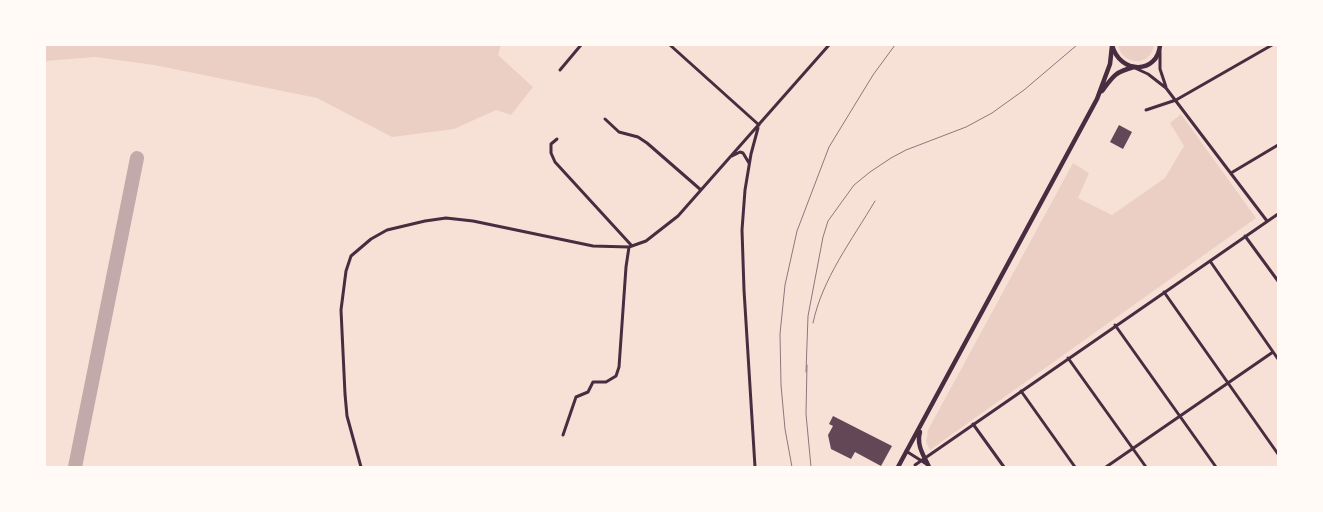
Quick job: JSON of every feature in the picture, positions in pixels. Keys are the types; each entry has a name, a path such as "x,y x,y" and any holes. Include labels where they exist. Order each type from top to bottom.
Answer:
{"main road":[{"path":"1112,45 1114,53 1119,60 1134,68"},
{"path":"1097,99 1110,64 1112,45"},
{"path":"898,467 922,426 1097,99 1113,76 1118,72 1140,67 1151,62 1157,56 1160,46"},
{"path":"922,426 918,439 919,445 923,459 929,466"}],"street":[{"path":"560,70 581,45"},
{"path":"670,45 759,125"},
{"path":"362,467 347,416 344,394 341,310 346,270 351,256 372,239 393,228 446,218 478,222 594,246 631,247 646,241 678,216 829,45"},
{"path":"1146,110 1176,100 1272,45"},
{"path":"1160,46 1160,69 1166,88"},
{"path":"1134,68 1148,74 1166,88 1267,221"},
{"path":"604,119 619,132 638,137 647,143 701,190"},
{"path":"755,467 742,230 749,164 755,134 759,125"},
{"path":"556,139 551,144 556,162 631,247"},
{"path":"1231,173 1278,145"},
{"path":"730,157 737,153 742,153 749,164"},
{"path":"1260,213 1273,218"},
{"path":"1259,226 1262,220 1260,213"},
{"path":"914,466 1278,214"},
{"path":"1245,236 1278,281"},
{"path":"563,435 576,397 588,392 594,382 606,382 616,376 619,367 626,268 631,247"},
{"path":"1210,261 1278,360"},
{"path":"1164,292 1278,454"},
{"path":"1116,325 1216,467"},
{"path":"1106,467 1273,352"},
{"path":"1068,358 1146,467"},
{"path":"1021,391 1075,467"},
{"path":"973,424 1004,467"},
{"path":"906,451 923,459"},
{"path":"914,466 920,464 929,466"}],"shaded area":[{"path":"45,45 501,45 498,55 533,87 511,115 496,110 454,129 392,137 317,98 154,65 95,57 45,61"},
{"path":"1118,45 1154,45 1148,57 1136,61 1125,57"},
{"path":"1181,114 1256,218 930,450 926,442 928,430 1073,163 1089,173 1078,198 1112,215 1165,178 1184,146 1170,123"}],"building":[{"path":"1119,125 1132,132 1123,149 1110,142"},
{"path":"833,416 892,446 881,466 855,452 851,459 831,449 828,435 833,426 829,424"}],"taxiway":[{"path":"75,467 137,158"}],"railway":[{"path":"792,467 785,429 781,385 780,334 785,285 797,231 829,147 873,75 895,45"},
{"path":"806,372 808,316 823,237 828,221 854,185 870,172 906,150 966,127 992,113 1024,90 1077,45"},
{"path":"813,323 817,307 831,275 875,201"},
{"path":"807,365 806,414 811,467"}]}
